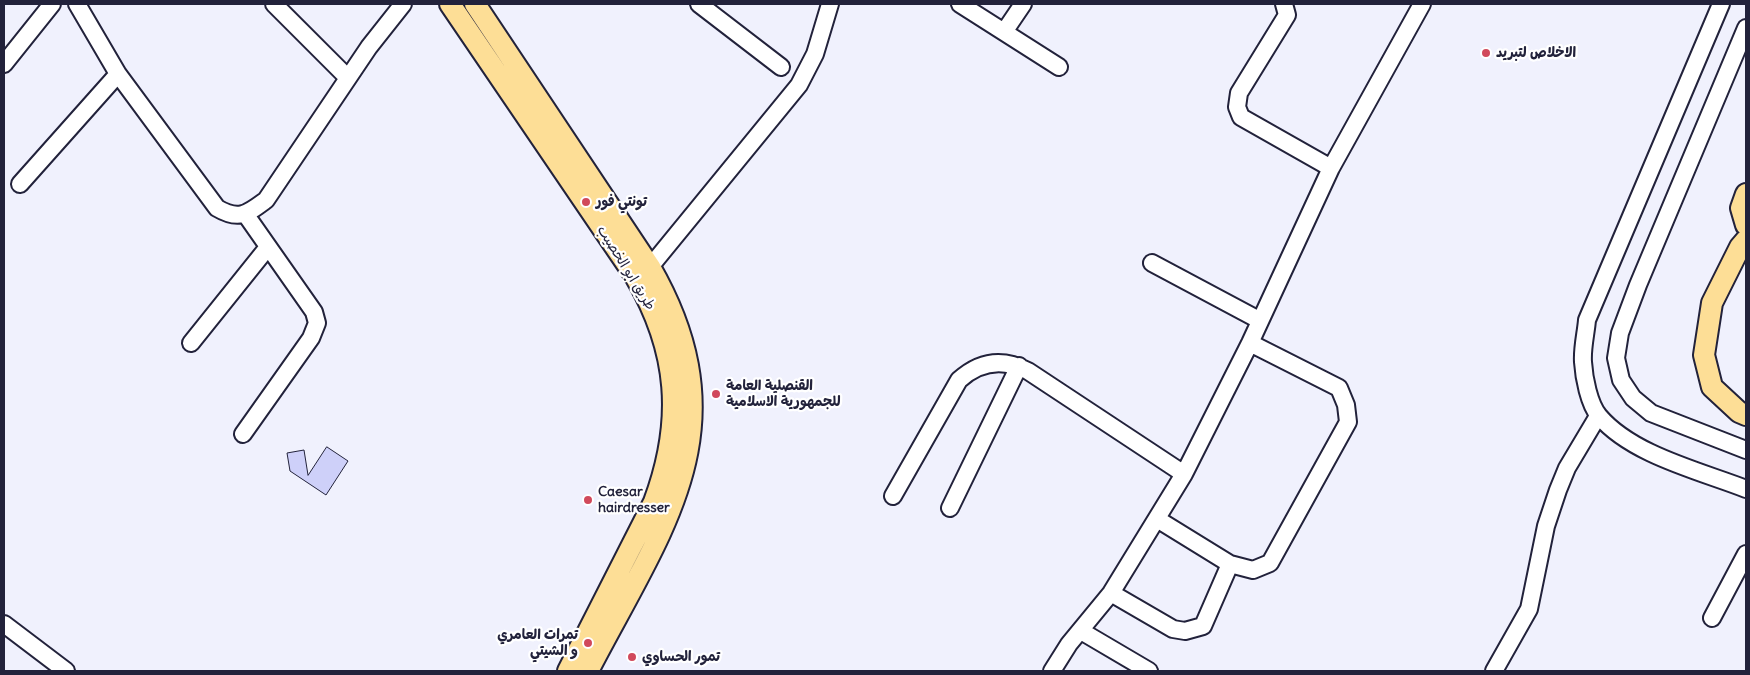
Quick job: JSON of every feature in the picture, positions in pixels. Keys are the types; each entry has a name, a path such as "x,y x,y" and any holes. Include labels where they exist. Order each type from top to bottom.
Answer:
{"main road":[{"name":"طريق ابو الخصيب","path":"450,4 490,45 650,267 673,312 687,361 692,412 689,445 680,487 672,511 588,671"},
{"name":"طريق ابو الخصيب","path":"475,4 490,45 647,297 665,340 671,371 674,410 673,434 662,479 654,502 568,671"},
{"path":"1746,194 1742,208 1746,225"},
{"path":"1746,240 1740,247 1712,303 1704,355 1712,387 1739,412 1746,415"}],"street":[{"path":"4,64 52,4"},
{"path":"76,4 118,74 217,208 228,215 246,215 266,200 348,78 403,4"},
{"path":"274,4 348,78"},
{"path":"699,4 780,67"},
{"path":"650,267 799,85 815,54 830,4"},
{"path":"960,4 1059,68"},
{"path":"1004,32 1022,4"},
{"path":"1284,4 1288,15 1239,93 1237,107 1241,117 1331,168"},
{"path":"1052,671 1069,644 1111,593 1184,474 1250,343 1331,168 1422,4"},
{"path":"1722,4 1587,320 1582,361 1589,395 1598,416 1624,438 1655,454 1746,488"},
{"path":"1746,28 1638,285 1620,333 1616,358 1625,386 1633,398 1651,413 1746,450"},
{"path":"20,184 118,74"},
{"path":"242,434 316,328 314,312 246,215"},
{"path":"190,343 268,247"},
{"path":"1152,263 1259,320"},
{"path":"1157,519 1230,564 1252,570 1270,562 1348,422 1346,406 1339,388 1250,343"},
{"path":"894,496 959,380 967,373 986,364 1003,363 1019,366 1184,474"},
{"path":"950,508 1019,366"},
{"path":"1494,671 1529,608 1546,526 1558,490 1567,468 1598,416"},
{"path":"1712,618 1745,560"},
{"path":"1111,593 1173,630 1185,631 1203,626 1230,564"},
{"path":"4,624 66,671"},
{"path":"1081,631 1149,671"}],"building":[{"path":"327,447 348,461 326,495 290,471 287,453 304,450 308,475"}],"place":[{"name":"الاخلاص لتبريد","path":"1486,53"},
{"name":"تونتي فور","path":"586,202"},
{"name":"القنصلية العامة للجمهورية الاسلامية","path":"716,394"},
{"name":"Caesar hairdresser","path":"588,500"},
{"name":"تمرات العامري و الشيتي","path":"588,643"},
{"name":"تمور الحساوي","path":"632,657"}]}
